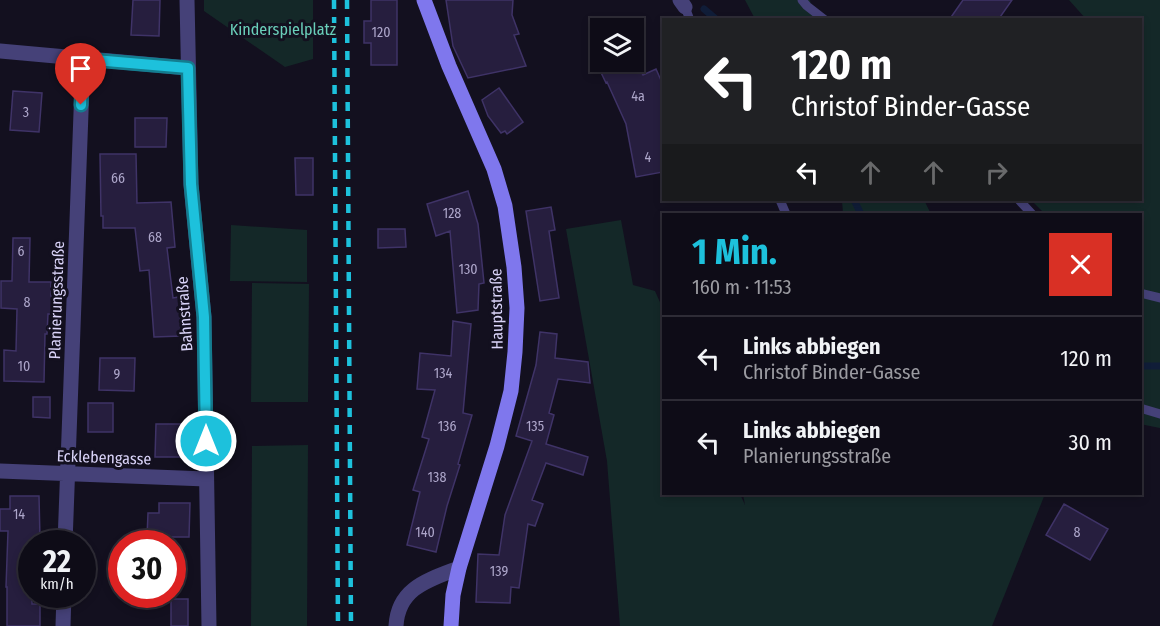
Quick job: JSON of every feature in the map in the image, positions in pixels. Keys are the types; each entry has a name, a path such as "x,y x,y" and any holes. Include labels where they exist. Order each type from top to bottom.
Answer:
{"main road":[{"name":"Hauptstraße","path":"424,0 449,66 494,170 505,206 514,267 517,308 511,391 497,446 459,568 453,595 451,626"}],"street":[{"name":"Bahnstraße","path":"187,0 191,184 204,317 209,626"},
{"path":"0,51 188,68"},
{"name":"Planierungsstraße","path":"65,530 83,59"},
{"name":"Ecklebengasse","path":"0,471 206,479"},
{"path":"396,626 398,610 405,596 425,582 459,568"},
{"path":"63,626 64,608"}],"lane":[{"path":"802,0 822,18"},
{"path":"1020,201 1031,213"},
{"path":"1142,294 1160,298"},
{"path":"1142,409 1160,414"}],"green space":[{"name":"Kinderspielplatz","path":"204,0 313,0 313,59 285,67 204,11"},
{"path":"745,0 810,0 814,18 754,18"},
{"path":"1069,0 1160,0 1160,428 1142,424 1142,213 1044,213 1032,201 1142,201 1142,18 1085,18"},
{"path":"842,201 924,201 930,213 843,213"},
{"path":"621,220 633,285 655,291 662,307 662,495 740,495 745,505 743,495 1045,495 992,626 620,626 607,461 566,229"},
{"path":"231,225 307,230 307,282 230,281"},
{"path":"252,283 309,284 308,402 251,402"},
{"path":"308,445 307,626 251,626 252,446"}],"building":[{"path":"133,0 160,0 159,36 131,35"},
{"path":"371,0 397,0 397,65 371,65 371,43 364,43 364,21 371,21"},
{"path":"446,0 513,0 512,15 519,34 514,35 526,66 468,78 453,46"},
{"path":"963,0 1012,0 999,18 950,18"},
{"path":"656,69 662,83 662,172 636,177 626,124 601,72 641,72 643,75"},
{"path":"499,88 523,122 507,134 505,131 501,133 488,116 482,100"},
{"path":"13,91 42,93 39,132 10,130"},
{"path":"135,118 167,118 166,147 135,147"},
{"path":"100,154 136,154 137,203 171,202 175,247 167,248 173,298 179,297 181,336 154,337 149,270 140,271 135,228 103,228"},
{"path":"295,158 313,158 313,195 296,195"},
{"path":"468,191 478,224 484,283 479,284 478,310 457,313 450,231 436,236 427,204"},
{"path":"551,207 555,230 549,231 559,298 540,301 526,211"},
{"path":"378,229 405,229 406,247 378,248"},
{"path":"13,238 30,238 29,282 51,282 51,296 54,296 53,314 48,314 47,334 45,334 44,382 4,381 4,350 16,351 17,309 1,308 1,281 12,281"},
{"path":"453,321 471,324 463,413 472,415 436,552 407,545 420,492 413,490 429,439 422,437 435,390 417,389 420,353 451,356"},
{"path":"540,332 557,334 555,358 588,362 590,383 558,379 549,413 554,415 546,444 588,457 583,475 546,463 532,500 543,504 535,526 528,524 519,588 511,587 510,603 476,602 478,554 499,555 505,515 532,441 516,436 536,365"},
{"path":"100,358 135,358 134,391 99,390"},
{"path":"33,397 50,397 50,418 33,417"},
{"path":"88,403 113,403 113,432 88,432"},
{"path":"156,424 183,424 183,457 155,457"},
{"path":"10,496 39,496 40,530 18,530 18,608 40,608 40,626 7,626 8,531 0,531 0,509 10,509"},
{"path":"159,503 190,503 189,537 186,537 186,530 147,530 148,513 159,513"},
{"path":"1064,504 1108,529 1090,560 1046,535"},
{"path":"186,599 188,599 188,626 171,626 171,608 186,608"}],"waterway":[{"path":"704,9 715,18"},
{"path":"854,201 860,213"},
{"path":"1142,366 1160,366"}],"railway":[{"path":"334,0 338,626"},
{"path":"347,0 351,626"}],"route":[{"path":"81,105 83,59 188,68 191,184 204,317 206,441"}]}
